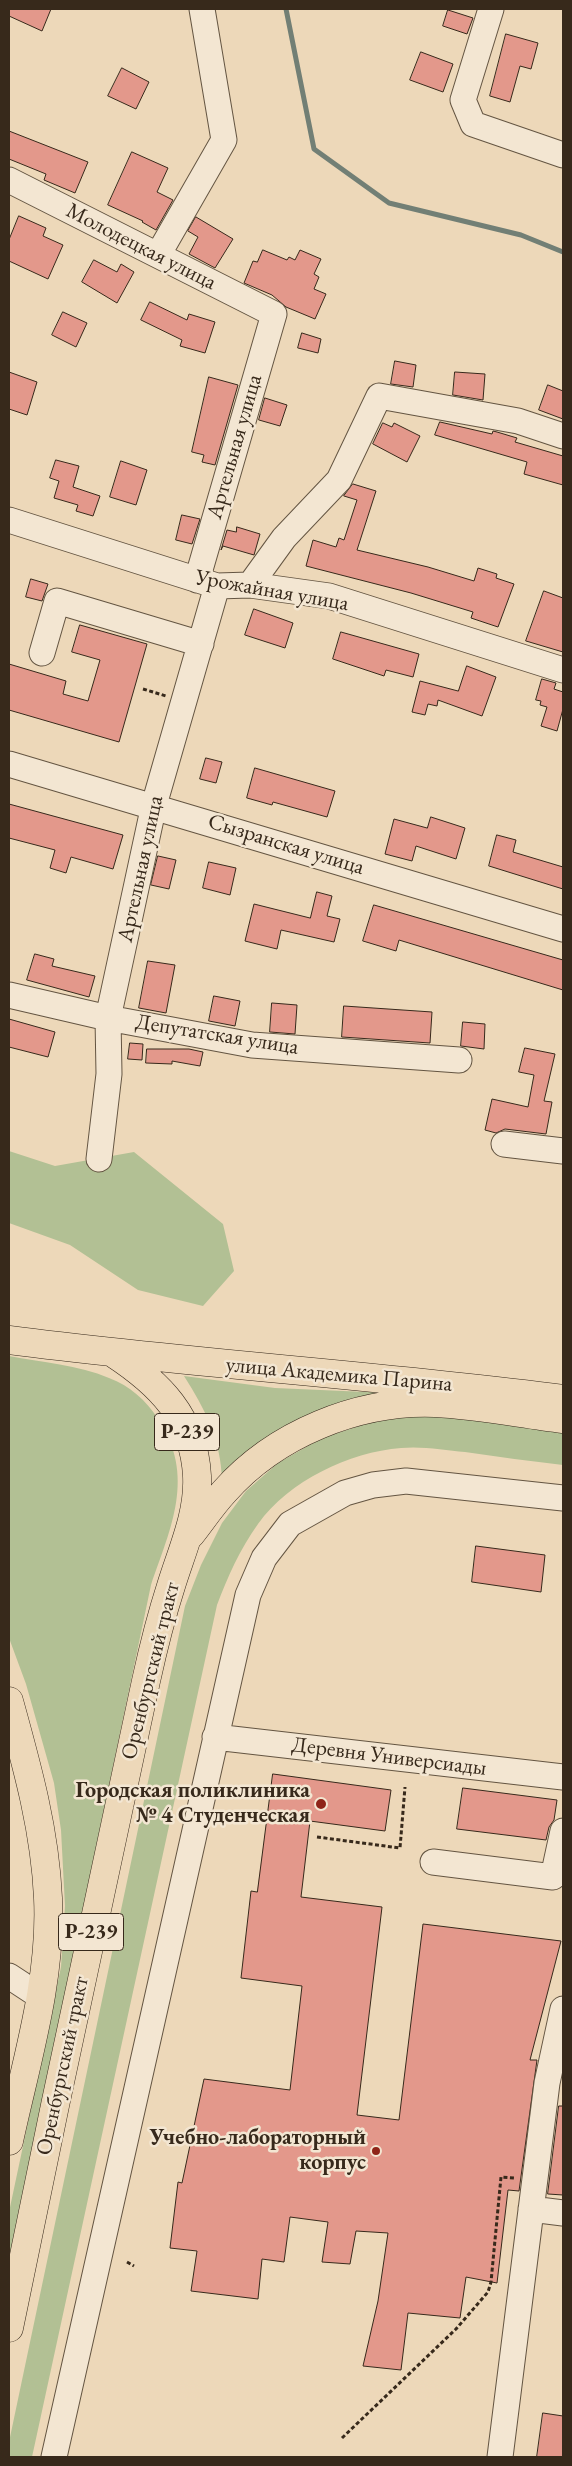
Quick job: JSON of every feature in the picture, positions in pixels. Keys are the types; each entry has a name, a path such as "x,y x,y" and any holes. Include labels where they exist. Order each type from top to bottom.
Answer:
{"main road":[{"name":"Оренбургский тракт","path":"9,1340 114,1353 143,1373 165,1394 184,1423 194,1451 197,1476 195,1504 187,1540 172,1583 154,1647 83,1968 9,2328"},
{"name":"улица Академика Парина","path":"114,1353 436,1383 563,1399"},
{"name":"улица Академика Парина","path":"187,1540 225,1491 260,1459 299,1434 340,1417 384,1406 434,1403 563,1419"},
{"name":"Оренбургский тракт","path":"9,1701 30,1775 42,1838 48,1899 47,1951 41,1997 9,2141"}],"street":[{"path":"158,256 224,140 202,9"},
{"path":"491,9 463,100 474,124 563,155"},
{"name":"Молодецкая улица","path":"9,180 274,314"},
{"name":"Артельная улица","path":"100,1159 109,1074 108,1018 154,805 201,644 207,583 274,314"},
{"path":"250,586 284,538 338,480 379,396 518,421 563,436"},
{"name":"Урожайная улица","path":"9,520 207,583 250,586 329,596 563,670"},
{"path":"42,653 57,601 201,644"},
{"name":"Сызранская улица","path":"9,764 154,805 563,929"},
{"name":"Депутатская улица","path":"9,995 108,1018 252,1045 459,1060"},
{"path":"504,1144 563,1151"},
{"path":"54,2457 248,1595 264,1558 290,1524 345,1493 373,1485 406,1481 563,1498"},
{"name":"Деревня Универсиады","path":"216,1737 563,1777"},
{"path":"433,1862 553,1877 563,1831"},
{"path":"9,1976 41,1997"},
{"path":"500,2457 531,2210 555,2084 563,2009"},
{"path":"531,2210 563,2213"}],"path":[{"path":"317,1837 400,1848 405,1787"},
{"path":"342,2438 456,2329 488,2292 491,2282 501,2177 516,2178 517,2170"},
{"path":"127,2262 134,2266"}],"green space":[{"path":"9,1151 55,1166 134,1152 223,1224 234,1271 203,1306 138,1290 70,1245 9,1223"},
{"path":"9,1356 85,1370 117,1381 131,1389 153,1412 169,1440 176,1461 178,1481 172,1522 151,1585 9,2262 9,2212 61,1967 65,1906 61,1830 54,1783 26,1684 9,1638"},
{"path":"184,1376 275,1388 389,1393 222,1480 219,1452 215,1438 199,1401"},
{"path":"439,1415 563,1431 563,1465 425,1448 401,1448 361,1456 341,1462 322,1471 286,1495 258,1524 240,1553 217,1605 32,2457 9,2457 9,2442 185,1606 201,1565 222,1523 246,1491 278,1463 322,1438 384,1418"}],"building":[{"path":"9,9 51,9 42,31 9,16"},
{"path":"448,10 473,18 467,34 443,26"},
{"path":"506,34 538,43 531,69 520,66 510,102 490,96"},
{"path":"421,52 453,64 443,92 410,80"},
{"path":"122,68 149,82 136,109 108,96"},
{"path":"9,131 88,162 75,193 44,180 46,174 9,159"},
{"path":"132,152 168,168 157,192 173,200 156,230 143,221 108,205"},
{"path":"19,216 46,228 43,236 63,245 48,279 9,261 9,240"},
{"path":"196,217 233,239 215,268 189,254 198,237 188,231"},
{"path":"263,250 287,260 289,257 295,260 300,250 321,259 314,274 319,277 314,289 326,294 315,319 286,307 272,295 244,283 253,261 257,262"},
{"path":"94,260 117,272 121,264 134,272 117,303 82,282"},
{"path":"150,302 187,320 189,314 215,322 205,353 180,346 182,340 141,320"},
{"path":"63,312 87,323 76,347 52,335"},
{"path":"302,333 321,339 318,353 298,348"},
{"path":"395,361 416,365 413,387 391,384"},
{"path":"9,372 37,382 27,415 9,409"},
{"path":"455,372 485,374 483,400 453,395"},
{"path":"209,377 238,385 215,465 202,462 204,455 192,452"},
{"path":"548,385 563,391 563,419 539,410"},
{"path":"265,398 287,405 280,426 259,420"},
{"path":"440,422 492,434 493,431 497,432 517,438 515,442 563,456 563,485 524,474 527,462 435,435"},
{"path":"383,423 392,427 394,423 420,436 407,462 373,444"},
{"path":"56,460 79,466 73,487 100,496 93,516 76,511 78,505 54,498 59,481 50,478"},
{"path":"121,461 147,470 136,505 110,497"},
{"path":"353,484 376,491 357,550 428,567 474,581 478,568 497,574 496,578 514,584 498,627 471,618 473,612 411,593 306,566 313,540 336,547 339,538 344,540 357,500 344,496"},
{"path":"182,515 200,519 192,544 176,540"},
{"path":"237,527 260,534 254,555 223,546 221,550 227,530 236,532"},
{"path":"31,579 48,584 42,601 26,597"},
{"path":"544,591 563,598 563,652 526,641"},
{"path":"254,609 293,623 285,648 245,635"},
{"path":"80,625 147,644 119,742 9,710 9,664 66,681 63,694 88,701 100,660 72,652"},
{"path":"341,632 419,654 413,677 386,670 384,676 333,659"},
{"path":"467,666 496,677 482,716 438,700 437,706 428,704 425,715 412,712 420,681 458,691"},
{"path":"542,679 556,683 554,689 563,692 563,709 557,731 541,726 547,707 540,705 541,701 536,700"},
{"path":"206,758 222,762 216,783 200,779"},
{"path":"255,768 335,791 327,817 273,802 272,805 247,798"},
{"path":"9,804 123,835 113,869 71,857 66,873 50,868 55,850 9,838"},
{"path":"431,817 465,828 456,859 416,846 412,861 385,854 394,819 427,828"},
{"path":"497,835 516,840 513,852 563,867 563,889 489,866"},
{"path":"158,856 176,860 169,889 151,885"},
{"path":"209,862 236,868 230,895 203,888"},
{"path":"317,892 332,896 327,916 340,919 334,942 281,930 277,949 245,941 254,904 310,918"},
{"path":"374,905 563,960 563,990 399,940 396,951 363,941"},
{"path":"35,954 54,959 52,966 95,976 89,997 27,980"},
{"path":"148,961 175,965 166,1013 139,1008"},
{"path":"214,996 240,1001 235,1026 209,1021"},
{"path":"272,1003 297,1005 295,1034 270,1032"},
{"path":"344,1006 432,1012 430,1043 342,1037"},
{"path":"9,1019 55,1032 48,1057 9,1047"},
{"path":"463,1022 485,1024 484,1049 461,1046"},
{"path":"130,1043 143,1044 142,1060 128,1059"},
{"path":"525,1048 555,1054 544,1101 552,1102 546,1134 505,1129 496,1133 485,1130 492,1099 528,1107 534,1075 519,1072"},
{"path":"147,1049 189,1049 203,1052 200,1066 172,1061 172,1064 146,1063"},
{"path":"476,1546 545,1555 541,1592 472,1582"},
{"name":"Учебно-лабораторный корпус","path":"273,1774 391,1790 385,1831 310,1821 301,1897 382,1907 357,2115 399,2120 423,1924 561,1941 530,2060 537,2060 519,2191 508,2190 497,2283 466,2277 460,2318 408,2313 401,2370 363,2366 378,2301 388,2233 356,2231 350,2264 322,2262 328,2222 290,2217 284,2262 262,2259 258,2299 191,2291 197,2251 170,2248 178,2182 182,2183 204,2079 290,2090 302,1986 241,1978 251,1891 257,1892"},
{"path":"463,1788 557,1800 554,1820 549,1827 546,1840 457,1829"},
{"path":"559,2106 563,2106 563,2195 548,2194"},
{"path":"543,2413 563,2416 563,2457 537,2457"}],"waterway":[{"path":"286,9 314,149 389,203 521,235 563,252"}],"place":[{"name":"Городская поликлиника № 4 Студенческая","path":"321,1804"},
{"name":"Учебно-лабораторный корпус","path":"376,2151"}]}
